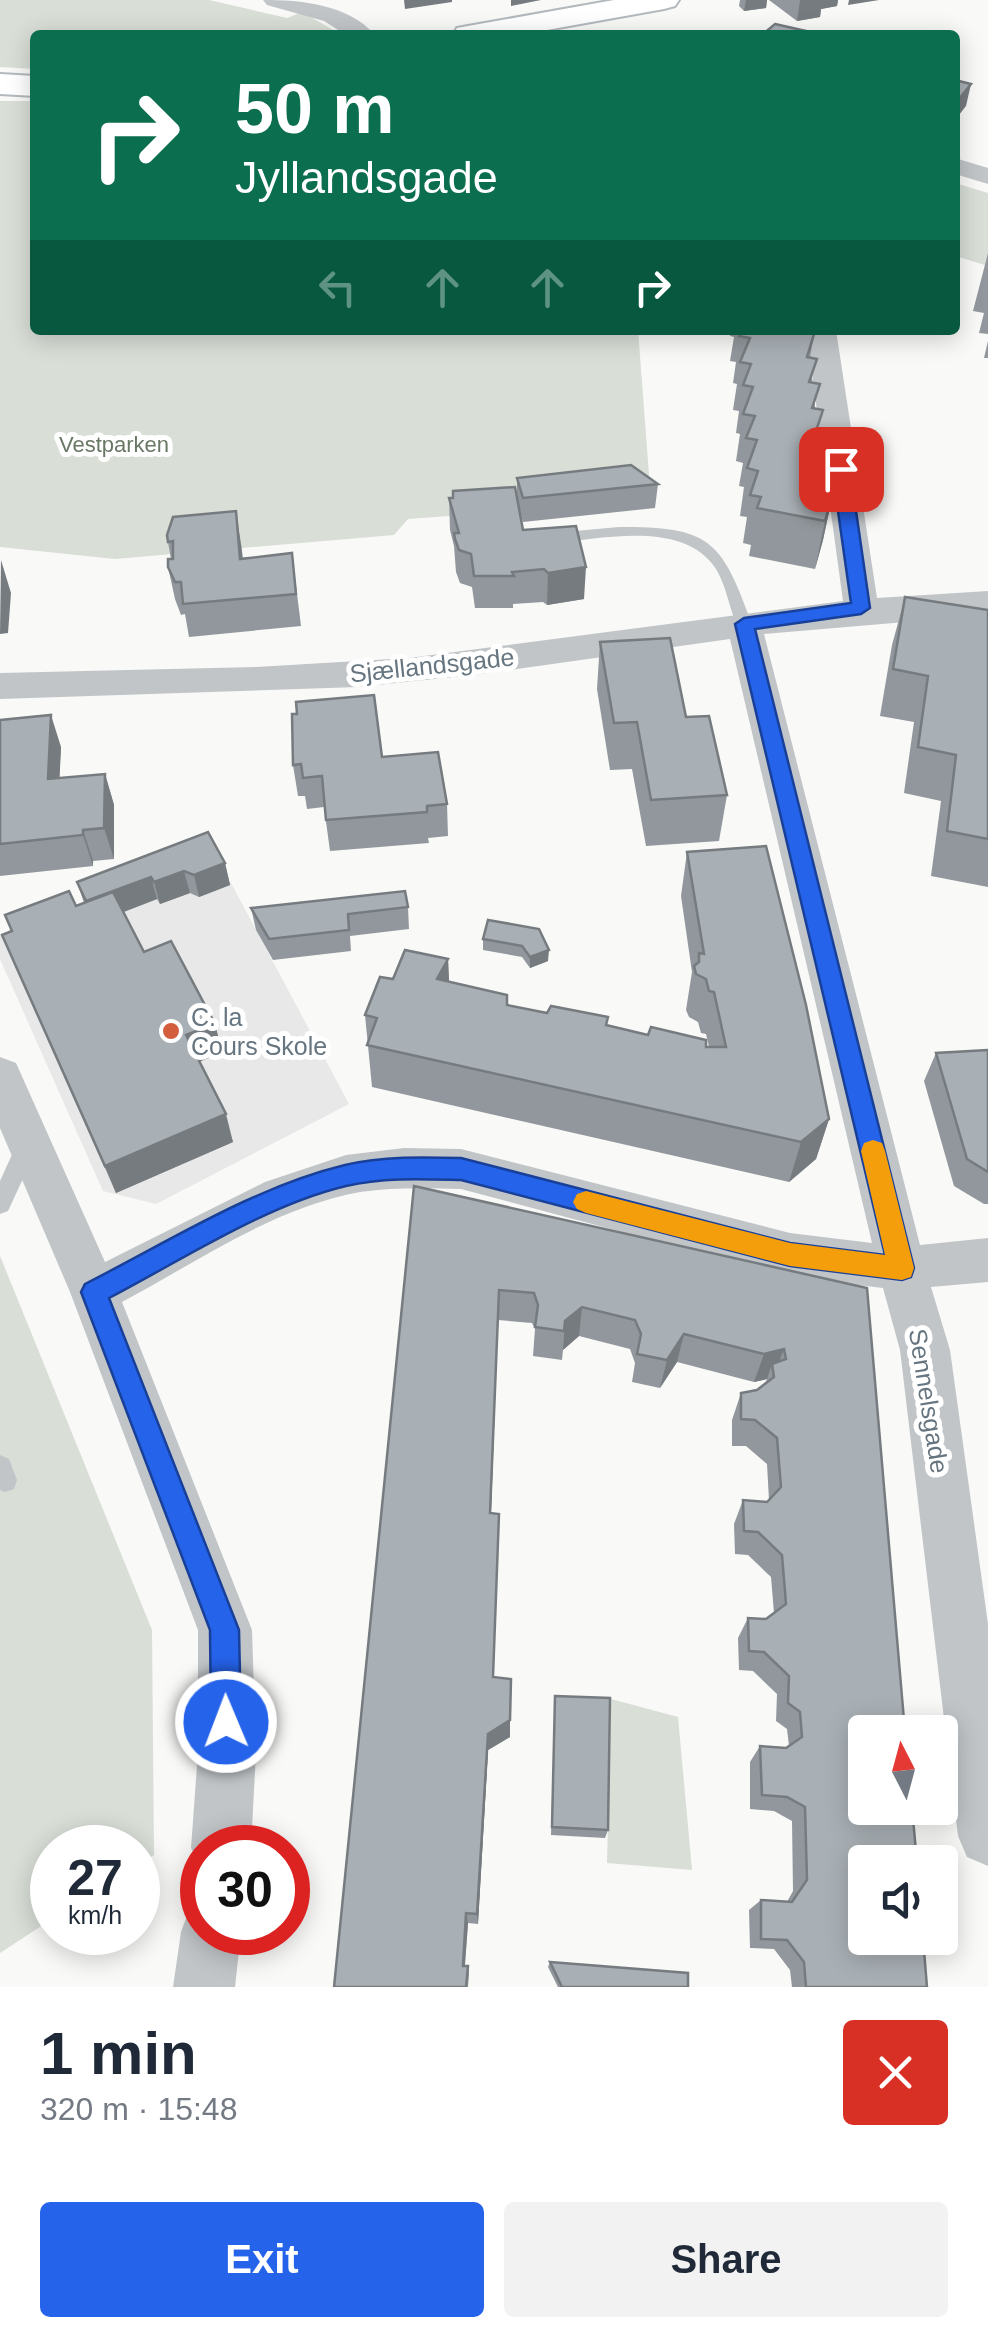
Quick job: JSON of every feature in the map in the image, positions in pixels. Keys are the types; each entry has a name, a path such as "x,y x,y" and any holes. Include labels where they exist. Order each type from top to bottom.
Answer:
{"street":[{"path":"275,0 332,16 355,30"},
{"path":"520,30 664,0"},
{"path":"0,84 30,86"},
{"path":"960,168 988,176"},
{"path":"822,335 861,608"},
{"name":"Sjællandsgade","path":"0,686 258,680 411,670 861,608 988,603"},
{"name":"Sennelsgade","path":"744,624 925,1350 988,1836"},
{"path":"0,1076 94,1292 225,1630 222,1825"},
{"path":"94,1292 285,1195 346,1175 406,1167 461,1169 790,1255 902,1268 988,1260"},
{"path":"204,1987 208,1955"}],"lane":[{"path":"553,538 651,532 682,537 704,548 720,564 744,624"},
{"path":"0,1204 28,1142"}],"shaded area":[{"name":"C. la Cours Skole","path":"216,855 349,1104 156,1204 103,1191 0,959 0,936"}],"green space":[{"path":"0,0 209,0 287,18 302,12 333,30 30,30 30,69 0,67"},
{"name":"Vestparken","path":"0,101 30,101 30,335 638,335 651,501 408,519 394,535 115,559 0,547"},
{"path":"960,185 988,193 988,266 960,258"},
{"path":"0,1256 152,1630 154,1825 30,1825 30,1933 0,1953"},
{"path":"611,1699 678,1717 692,1870 607,1863"}],"building":[{"path":"775,24 801,30 768,30"},
{"path":"960,81 971,84 960,98"},
{"path":"814,335 807,357 817,359 809,382 820,384 812,408 823,410 815,434 827,436 818,463 830,466 822,491 833,493 825,521 757,508 761,497 750,495 758,471 747,468 757,440 746,438 755,416 743,414 753,387 743,385 751,364 740,362 750,338 739,336"},
{"path":"631,465 658,484 523,498 517,478"},
{"path":"515,487 523,530 576,526 586,567 548,573 544,569 512,572 514,576 474,576 471,554 459,550 455,539 454,533 459,533 449,498 453,498 453,491"},
{"path":"236,511 240,559 292,553 296,594 183,604 181,582 175,582 168,567 168,559 173,559 173,541 168,542 167,535 173,517"},
{"path":"905,597 988,610 988,839 947,831 956,755 918,747 928,676 893,669"},
{"path":"670,638 686,717 709,716 727,795 651,800 637,722 614,723 600,642"},
{"path":"374,695 382,757 438,752 447,804 427,806 427,812 326,820 322,776 303,778 301,764 293,765 292,714 297,714 296,702"},
{"path":"51,715 48,779 105,774 104,828 83,830 83,835 0,844 0,720"},
{"path":"208,832 225,863 194,875 184,871 154,882 151,877 86,901 77,882"},
{"path":"766,846 806,1005 829,1119 801,1142 367,1045 377,1018 365,1015 380,977 393,979 405,950 448,959 437,979 507,995 507,1005 547,1013 551,1006 608,1017 606,1025 648,1035 651,1027 706,1040 706,1047 726,1047 714,992 709,991 706,979 696,974 694,966 699,962 699,953 704,954 687,852"},
{"path":"69,891 76,906 113,892 144,952 171,941 215,1024 186,1035 226,1114 105,1166 2,935 12,931 5,915"},
{"path":"405,891 408,907 348,914 349,930 269,939 251,908"},
{"path":"488,920 539,929 549,950 530,957 522,946 483,939"},
{"path":"988,1050 988,1172 967,1159 936,1053"},
{"path":"414,1186 867,1288 904,1715 848,1715 848,1825 914,1825 915,1845 848,1845 848,1955 924,1955 927,1987 806,1987 804,1962 787,1940 761,1939 761,1900 792,1902 807,1880 805,1807 787,1797 762,1795 760,1746 786,1748 802,1737 800,1712 788,1703 789,1676 764,1652 749,1651 748,1618 766,1619 786,1604 782,1555 758,1532 744,1531 743,1500 767,1502 781,1487 777,1438 755,1420 741,1419 741,1393 757,1390 774,1377 772,1364 786,1359 784,1349 764,1354 684,1334 667,1360 637,1354 641,1334 635,1320 582,1307 565,1321 564,1331 535,1327 538,1305 534,1293 499,1290 490,1513 499,1514 493,1677 511,1679 510,1720 488,1734 477,1914 466,1913 466,1987 334,1987"},
{"path":"555,1696 610,1698 608,1830 552,1827"},
{"path":"550,1962 688,1973 688,1987 562,1987"}],"slow traffic":[{"path":"586,1202 790,1255 902,1268 873,1151"}],"place":[{"name":"C. la Cours Skole","path":"171,1031"}],"route":[{"path":"226,1722 225,1630 94,1292 285,1195 346,1175 406,1167 461,1169 790,1255 902,1268 744,624 861,608 841,469"}]}
